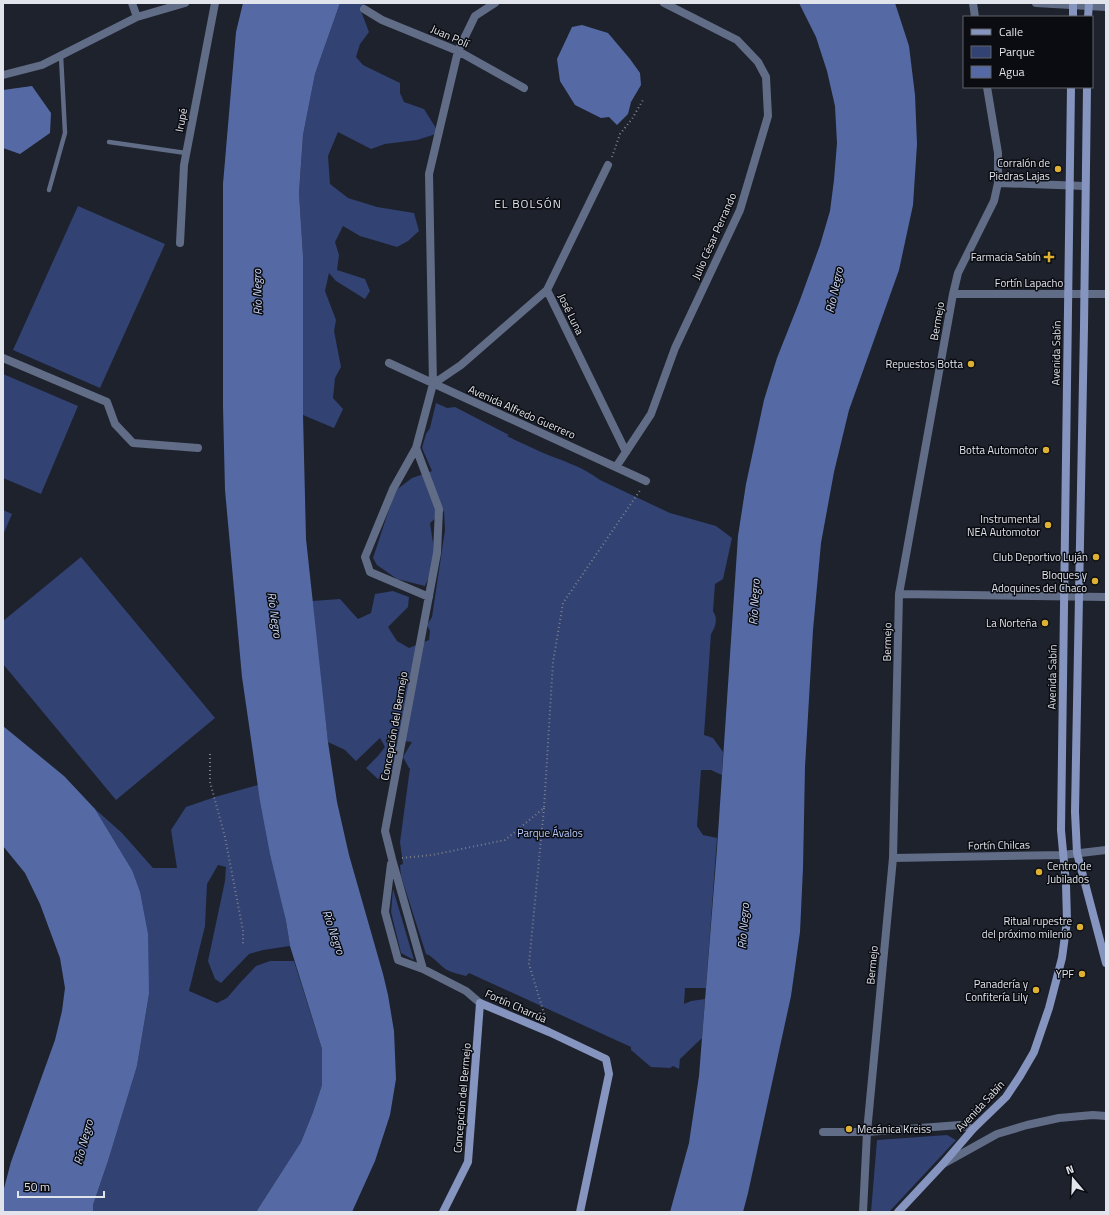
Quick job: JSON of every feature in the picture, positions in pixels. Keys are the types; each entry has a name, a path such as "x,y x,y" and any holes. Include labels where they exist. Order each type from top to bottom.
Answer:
{"main road":[{"path":"1072,16 1073,4"},
{"path":"1088,5 1088,16"},
{"name":"Avenida Sabín","path":"898,1212 973,1129 1006,1097 1020,1076 1034,1052 1049,1008 1062,958 1066,921 1066,884 1061,822 1071,88"},
{"path":"1087,88 1085,294 1074,812 1077,853 1106,963"},
{"name":"Fortín Charrúa","path":"480,1003 549,1032 606,1059 609,1074 580,1212"},
{"name":"Concepción del Bermejo","path":"443,1212 468,1162 480,1003"}],"street":[{"path":"132,3 137,17"},
{"path":"3,75 42,65 137,17 185,3"},
{"name":"Irupé","path":"180,243 184,165 215,3"},
{"path":"429,597 370,572 365,557 393,489 416,448 433,384 429,174 458,51 475,16 495,3"},
{"name":"Julio César Perrando","path":"616,467 651,414 675,348 740,210 768,116 766,77 758,62 737,40 664,3"},
{"path":"973,3 975,16"},
{"path":"1036,3 1106,7"},
{"name":"Juan Polí","path":"364,9 382,20 458,51 524,88"},
{"name":"Bermejo","path":"863,1212 867,1132 893,858 899,594 958,273 994,201 998,183 998,153 987,88"},
{"name":"José Luna","path":"608,165 547,290 626,452"},
{"path":"998,183 1085,186"},
{"path":"433,384 461,364 547,290"},
{"name":"Fortín Lapacho","path":"953,294 1106,294"},
{"path":"3,358 107,402 115,424 133,443 198,448"},
{"name":"Avenida Alfredo Guerrero","path":"390,363 646,481"},
{"name":"Concepción del Bermejo","path":"416,448 439,509 437,553 385,831 423,969"},
{"path":"899,594 1106,597"},
{"name":"Fortín Chilcas","path":"893,858 1063,855 1106,850"},
{"name":"Concepción del Bermejo","path":"392,859 385,912 398,960"},
{"name":"Fortín Charrúa","path":"398,960 423,969 466,991 480,1003"},
{"path":"942,1165 997,1134 1012,1129 1059,1118 1093,1115 1106,1116"},
{"path":"823,1132 867,1132 960,1125 973,1129"}],"lane":[{"path":"49,190 65,133 61,56"},
{"path":"109,142 186,154"}],"path":[{"path":"608,165 616,149 620,134 632,119 642,100"},
{"path":"549,1032 529,964 544,808 553,662 563,603 646,481"},
{"path":"210,754 210,782 225,838 243,931 243,944"},
{"path":"392,859 432,855 505,840 544,808"}],"green space":[{"path":"340,3 365,3 361,11 369,32 360,44 356,57 363,65 400,83 400,93 404,102 424,109 439,133 417,140 385,144 371,149 338,132 328,156 330,184 348,198 377,207 414,213 419,231 408,241 397,247 360,236 343,226 335,242 339,255 337,270 365,279 370,291 365,299 336,281 329,273 325,291 336,320 334,331 341,367 335,378 333,398 343,409 334,428 303,415 303,256 299,193 303,135 315,74"},
{"path":"78,206 165,244 100,388 13,350"},
{"path":"3,374 78,406 41,494 3,478"},
{"name":"Parque Ávalos","path":"436,403 447,408 455,407 509,435 507,436 511,438 579,467 600,480 670,513 716,526 732,538 723,579 715,584 713,611 716,617 716,622 711,634 704,735 713,738 723,752 722,775 711,770 701,770 697,826 703,835 717,838 706,988 685,988 684,1004 691,1001 705,999 702,1038 680,1059 679,1069 673,1066 670,1068 651,1067 631,1050 631,1047 469,973 466,976 447,970 426,954 401,876 400,865 403,864 400,842 410,768 403,757 412,742 404,741 393,771 378,779 366,768 385,747 380,738 356,761 345,750 328,742 312,601 340,599 358,619 371,613 375,594 393,591 409,597 408,607 388,627 397,641 409,648 429,640 430,631 427,625 432,617 445,530 444,511 430,523 433,543 433,567 425,586 397,579 377,565 373,558 395,491 412,478 432,471 422,448 426,434 430,428"},
{"path":"3,510 12,514 3,535"},
{"path":"81,557 215,718 116,800 3,664 3,621"},
{"path":"258,785 290,946 263,950 249,954 221,983 215,979 208,961 225,881 226,867 218,865 207,884 205,926 189,991 217,1003 227,998 256,966 270,961 294,961 322,1049 322,1085 313,1112 301,1142 256,1212 93,1212 93,1205 137,1066 149,994 132,870 95,809 122,833 153,868 177,868 171,830 186,807"},
{"path":"393,889 414,960 401,953 391,912"},
{"path":"947,1135 956,1140 889,1212 871,1212 877,1140"}],"water":[{"name":"Río Negro","path":"243,3 340,3 315,74 303,135 299,193 303,256 303,415 306,539 328,742 337,802 349,855 388,995 394,1031 396,1079 390,1115 375,1161 352,1212 256,1212 301,1142 322,1085 322,1049 290,946 260,801 242,677 225,490 223,406 223,184 236,32"},
{"name":"Río Negro","path":"799,3 895,3 909,46 915,95 917,144 913,205 899,270 849,410 834,472 821,543 813,630 805,767 800,932 791,996 748,1193 743,1212 670,1212 689,1143 699,1076 717,849 738,536 746,484 764,400 777,358 820,245 830,211 834,180 837,143 835,106 827,71 816,37"},
{"path":"582,25 608,33 640,73 641,85 631,102 628,114 617,125 609,117 601,118 575,105 560,81 557,59 572,27"},
{"path":"32,86 51,113 50,133 20,154 3,148 3,90"},
{"name":"Río Negro","path":"3,726 64,776 95,809 132,870 140,892 148,934 149,994 137,1066 93,1205 93,1212 3,1212 3,1192 11,1162 55,1040 62,1011 65,988 60,958 40,904 25,873 3,846"}],"place":[{"name":"Corralón de Piedras Lajas","path":"1058,169"},
{"name":"Farmacia Sabín","path":"1049,257"},
{"name":"Repuestos Botta","path":"971,364"},
{"name":"Botta Automotor","path":"1046,450"},
{"name":"Instrumental NEA Automotor","path":"1048,525"},
{"name":"Club Deportivo Luján","path":"1096,557"},
{"name":"Bloques y Adoquines del Chaco","path":"1095,581"},
{"name":"La Norteña","path":"1045,623"},
{"name":"Centro de Jubilados","path":"1039,872"},
{"name":"Ritual rupestre del próximo milenio","path":"1080,927"},
{"name":"YPF","path":"1082,974"},
{"name":"Panadería y Confitería Lily","path":"1036,990"},
{"name":"Mecánica Kreiss","path":"849,1129"}],"district":[{"name":"EL BOLSÓN","path":"528,203"}]}
